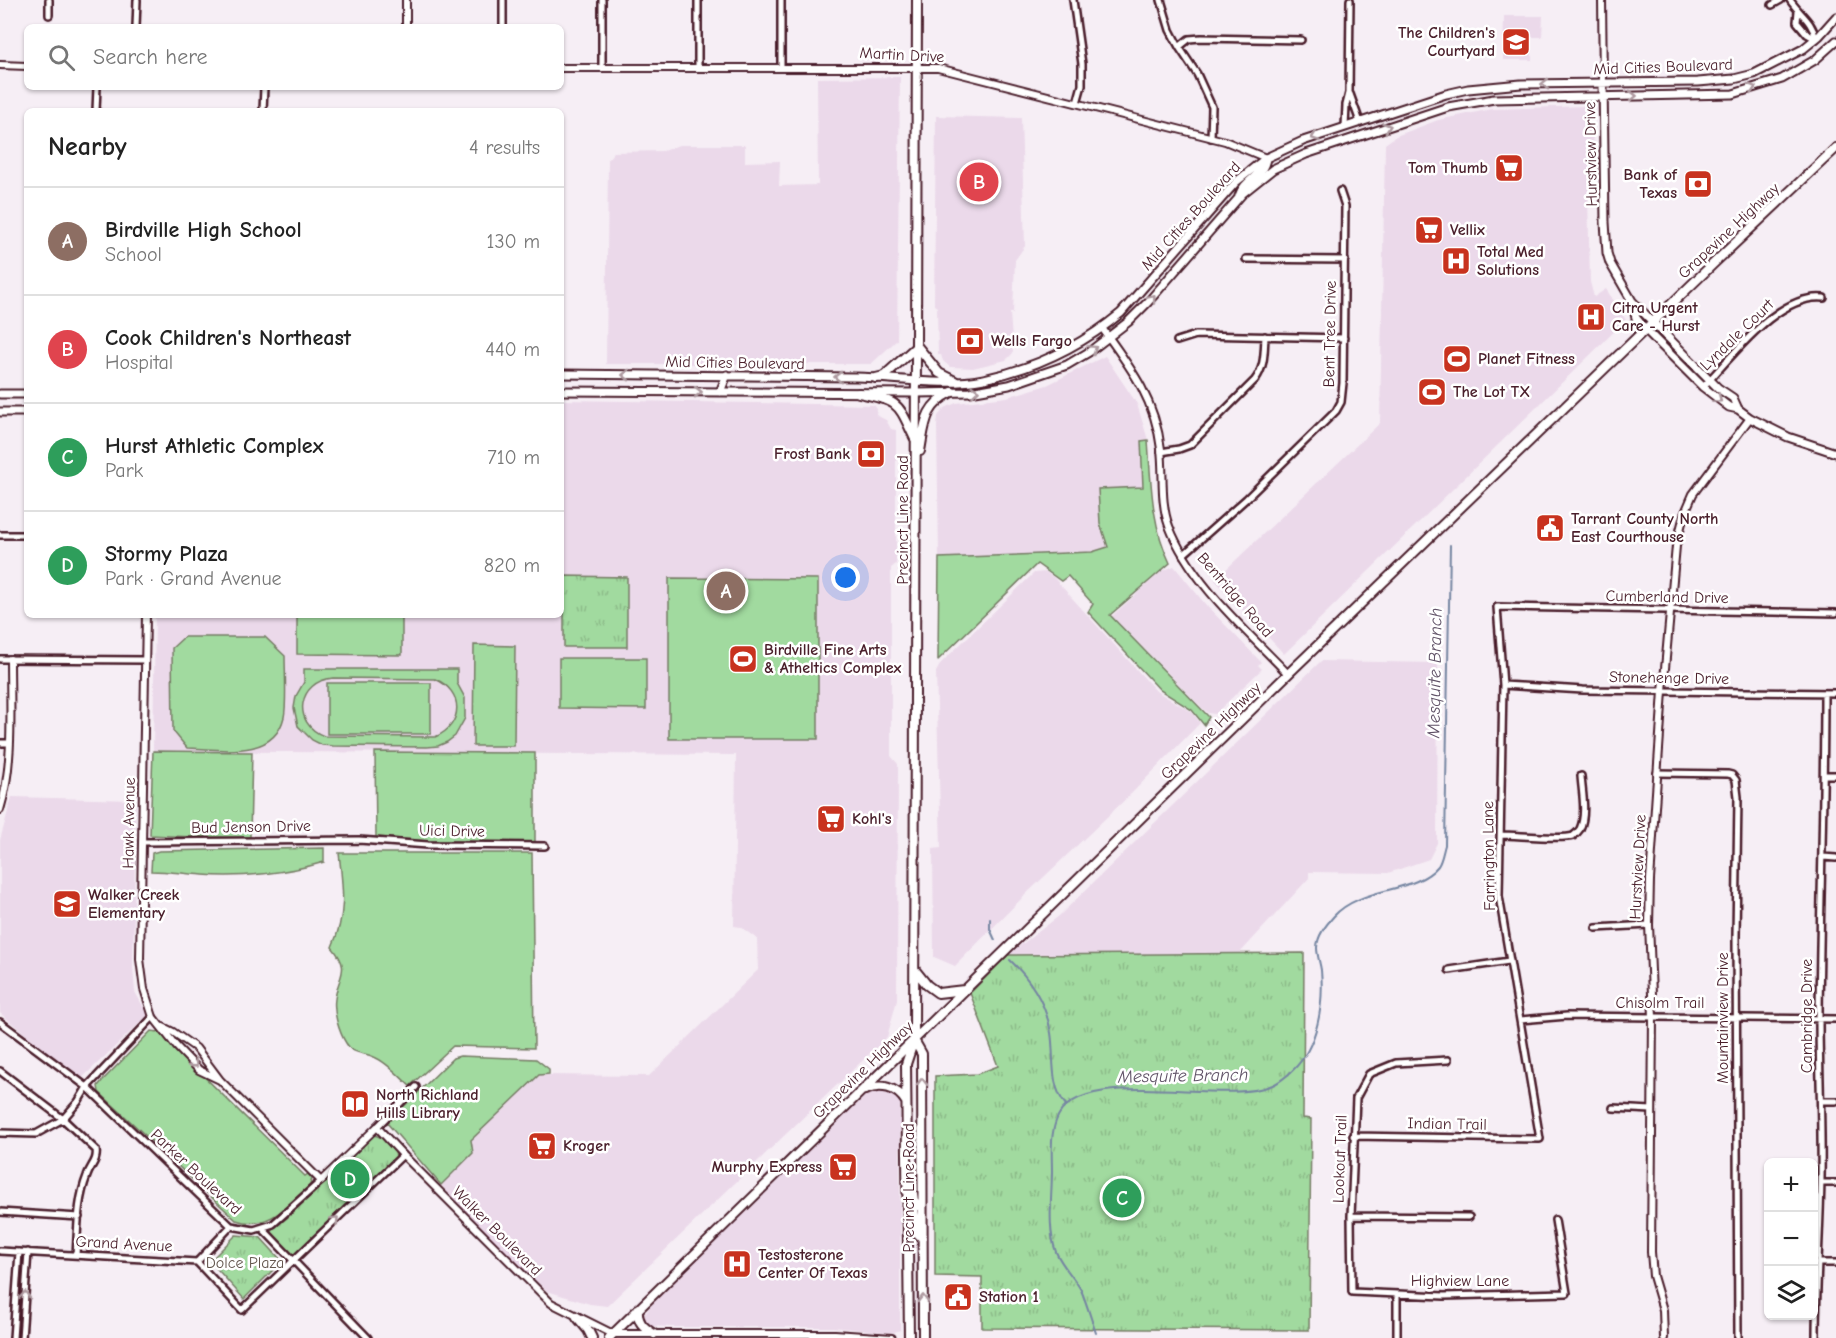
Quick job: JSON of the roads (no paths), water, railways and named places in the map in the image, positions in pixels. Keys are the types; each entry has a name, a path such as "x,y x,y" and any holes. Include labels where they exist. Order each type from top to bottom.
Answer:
{"main road":[{"name":"Precinct Line Road","path":"909,1338 906,1064 914,1040 915,970 917,0"},
{"name":"Mid Cities Boulevard","path":"564,374 727,375 956,381 982,379 1022,369 1064,353 1102,328 1140,292 1236,182 1266,158 1303,141 1446,94 1468,89 1512,85 1698,82 1734,79 1754,74 1803,50 1836,17"},
{"path":"1816,39 1827,50"},
{"name":"Mid Cities Boulevard","path":"564,391 916,393 996,388 1034,378 1067,365 1109,338 1148,302 1238,198 1273,169 1306,154 1448,107 1470,103 1522,98 1733,94 1781,80 1805,67 1836,41"},
{"path":"1698,82 1698,95"},
{"name":"Hurstview Drive","path":"1603,83 1607,253 1614,273 1632,301 1652,323 1710,380 1733,398 1738,409"},
{"path":"1468,89 1470,103"},
{"name":"Grapevine Highway","path":"611,1336 1288,674 1836,148"},
{"path":"1238,198 1242,188 1262,171 1266,158"},
{"name":"Hurstview Drive","path":"1632,301 1636,318 1645,329 1703,387 1729,407 1738,409"},
{"path":"876,378 884,376 917,346 939,373 956,381"},
{"path":"996,388 1009,374 1022,369"},
{"path":"720,392 727,375"},
{"path":"727,375 731,392"},
{"path":"916,457 920,455 927,414 936,402 952,392"},
{"path":"859,393 881,398 900,408 916,443"},
{"path":"0,394 24,394"},
{"path":"1738,409 1750,418 1798,441 1836,453"},
{"path":"0,412 24,412"},
{"path":"915,970 927,985 938,993 965,990"},
{"name":"Precinct Line Road","path":"914,1040 922,1054 922,1338"},
{"path":"856,1096 868,1088 880,1085 895,1089 906,1103"},
{"path":"907,1163 911,1174 914,1201 922,1208"},
{"path":"907,1208 914,1211 917,1233 922,1238"},
{"path":"638,1309 638,1318 642,1326 654,1334"},
{"path":"577,1317 592,1338"}],"street":[{"path":"49,0 49,15"},
{"path":"136,24 137,0"},
{"path":"406,0 406,24"},
{"path":"503,0 503,24"},
{"path":"602,0 602,68"},
{"path":"698,67 699,0"},
{"path":"781,0 781,67"},
{"path":"1073,0 1082,64 1082,85 1077,103"},
{"path":"1161,0 1170,30 1197,74 1212,107 1211,138"},
{"path":"1345,127 1349,93 1350,0"},
{"name":"Hurstview Drive","path":"1602,0 1603,83"},
{"path":"1772,5 1781,0"},
{"path":"1790,0 1814,28 1816,39"},
{"path":"1179,47 1189,39 1201,38 1301,40"},
{"path":"0,65 24,66"},
{"name":"Martin Drive","path":"564,68 917,67 944,69 1225,141 1266,158"},
{"path":"96,108 97,90"},
{"path":"263,108 264,90"},
{"path":"1349,93 1360,122"},
{"name":"Bent Tree Drive","path":"1183,555 1246,499 1336,411 1341,402 1345,206 1340,191"},
{"path":"1246,259 1345,260"},
{"name":"Lyndale Court","path":"1703,387 1761,325 1782,308 1808,297 1824,298"},
{"name":"Bentridge Road","path":"1102,328 1150,403 1157,423 1165,510 1169,525 1183,555 1196,576 1288,674"},
{"path":"1177,341 1196,335 1344,338"},
{"path":"1161,452 1190,445 1255,380 1264,360 1265,336"},
{"name":"Hurstview Drive","path":"1664,1338 1663,1311 1653,1276 1651,1252 1653,1017 1649,925 1657,773 1676,546 1688,503 1750,418"},
{"path":"0,535 24,535"},
{"name":"Cumberland Drive","path":"1497,607 1836,613"},
{"name":"Farrington Lane","path":"1497,607 1503,685 1499,896 1540,1138"},
{"name":"Hawk Avenue","path":"146,618 140,959 144,989 153,1017 176,1046 207,1076 220,1080"},
{"path":"0,659 145,660"},
{"path":"0,810 9,743 10,659"},
{"name":"Stonehenge Drive","path":"1503,685 1583,690 1836,693"},
{"name":"Cambridge Drive","path":"1818,1231 1821,1183 1819,1018 1824,693"},
{"path":"0,743 9,743"},
{"name":"Mountainview Drive","path":"1657,773 1728,774 1736,780 1738,797 1738,1338"},
{"path":"1824,775 1836,775"},
{"path":"1501,835 1560,837 1573,836 1578,833 1583,810 1581,776"},
{"name":"Bud Jenson Drive","path":"142,842 359,840"},
{"name":"Uici Drive","path":"359,840 428,845 545,846"},
{"path":"1823,857 1836,858"},
{"path":"1596,928 1649,925"},
{"path":"1449,970 1509,961"},
{"name":"Chisolm Trail","path":"1520,1020 1568,1016 1836,1019"},
{"path":"0,1133 36,1134 63,1119 87,1087 153,1017"},
{"name":"Parker Boulevard","path":"0,1022 87,1087 231,1226 244,1230 263,1229"},
{"name":"Hawk Avenue","path":"163,1027 196,1048 220,1080 321,1181"},
{"name":"Lookout Trail","path":"1352,1292 1351,1216 1356,1098 1370,1074 1396,1063 1448,1060"},
{"path":"0,1071 63,1119 96,1150 97,1154 82,1187 76,1255"},
{"path":"368,1338 263,1229 284,1215 321,1181 416,1087"},
{"path":"1821,1101 1836,1101"},
{"path":"1613,1108 1652,1110"},
{"name":"Walker Boulevard","path":"377,1127 551,1303 611,1336"},
{"name":"Indian Trail","path":"1353,1136 1540,1138"},
{"path":"231,1226 197,1262 242,1310 403,1155"},
{"path":"1821,1183 1836,1183"},
{"path":"0,1212 79,1217"},
{"path":"1351,1216 1469,1217"},
{"name":"Highview Lane","path":"1352,1292 1444,1296 1567,1293 1556,1220"},
{"name":"Grand Avenue","path":"0,1251 197,1262"},
{"path":"13,1338 19,1252"},
{"path":"22,1338 28,1252"},
{"path":"1818,1263 1836,1263"},
{"name":"Cambridge Drive","path":"1816,1266 1816,1338"},
{"path":"1397,1294 1397,1338"},
{"path":"611,1336 835,1334 892,1338"}],"waterway":[{"name":"Mesquite Branch","path":"1096,1333 1081,1290 1056,1252 1053,1243 1052,1146 1056,1121 1069,1104 1091,1094 1152,1089 1248,1091 1279,1082 1301,1061 1308,1050 1317,1024 1322,983 1317,948 1320,935 1325,927 1345,906 1358,899 1416,881 1428,875 1438,866 1445,845 1450,545"},
{"path":"990,919 990,929 995,940"},
{"path":"1010,960 1031,984 1049,1022 1055,1080 1066,1105"}],"place":[{"name":"The Children's Courtyard","path":"1516,42"},
{"name":"Tom Thumb","path":"1509,168"},
{"name":"Cook Children's Northeast","path":"979,182"},
{"name":"Bank of Texas","path":"1698,184"},
{"name":"Vellix","path":"1429,230"},
{"name":"Total Med Solutions","path":"1456,261"},
{"name":"Citra Urgent Care - Hurst","path":"1591,317"},
{"name":"Wells Fargo","path":"970,341"},
{"name":"Planet Fitness","path":"1457,359"},
{"name":"The Lot TX","path":"1432,392"},
{"name":"Frost Bank","path":"871,454"},
{"name":"Tarrant County North East Courthouse","path":"1550,528"},
{"name":"Birdville High School","path":"726,591"},
{"name":"Birdville Fine Arts & Atheltics Complex","path":"743,659"},
{"name":"Kohl's","path":"831,819"},
{"name":"Walker Creek Elementary","path":"67,904"},
{"name":"North Richland Hills Library","path":"355,1104"},
{"name":"Kroger","path":"542,1146"},
{"name":"Murphy Express","path":"843,1167"},
{"name":"Stormy Plaza","path":"350,1179"},
{"name":"Hurst Athletic Complex","path":"1122,1198"},
{"name":"Testosterone Center Of Texas","path":"737,1264"},
{"name":"Station 1","path":"958,1297"}],"park label":[{"name":"Dolce Plaza","path":"245,1263"}]}
